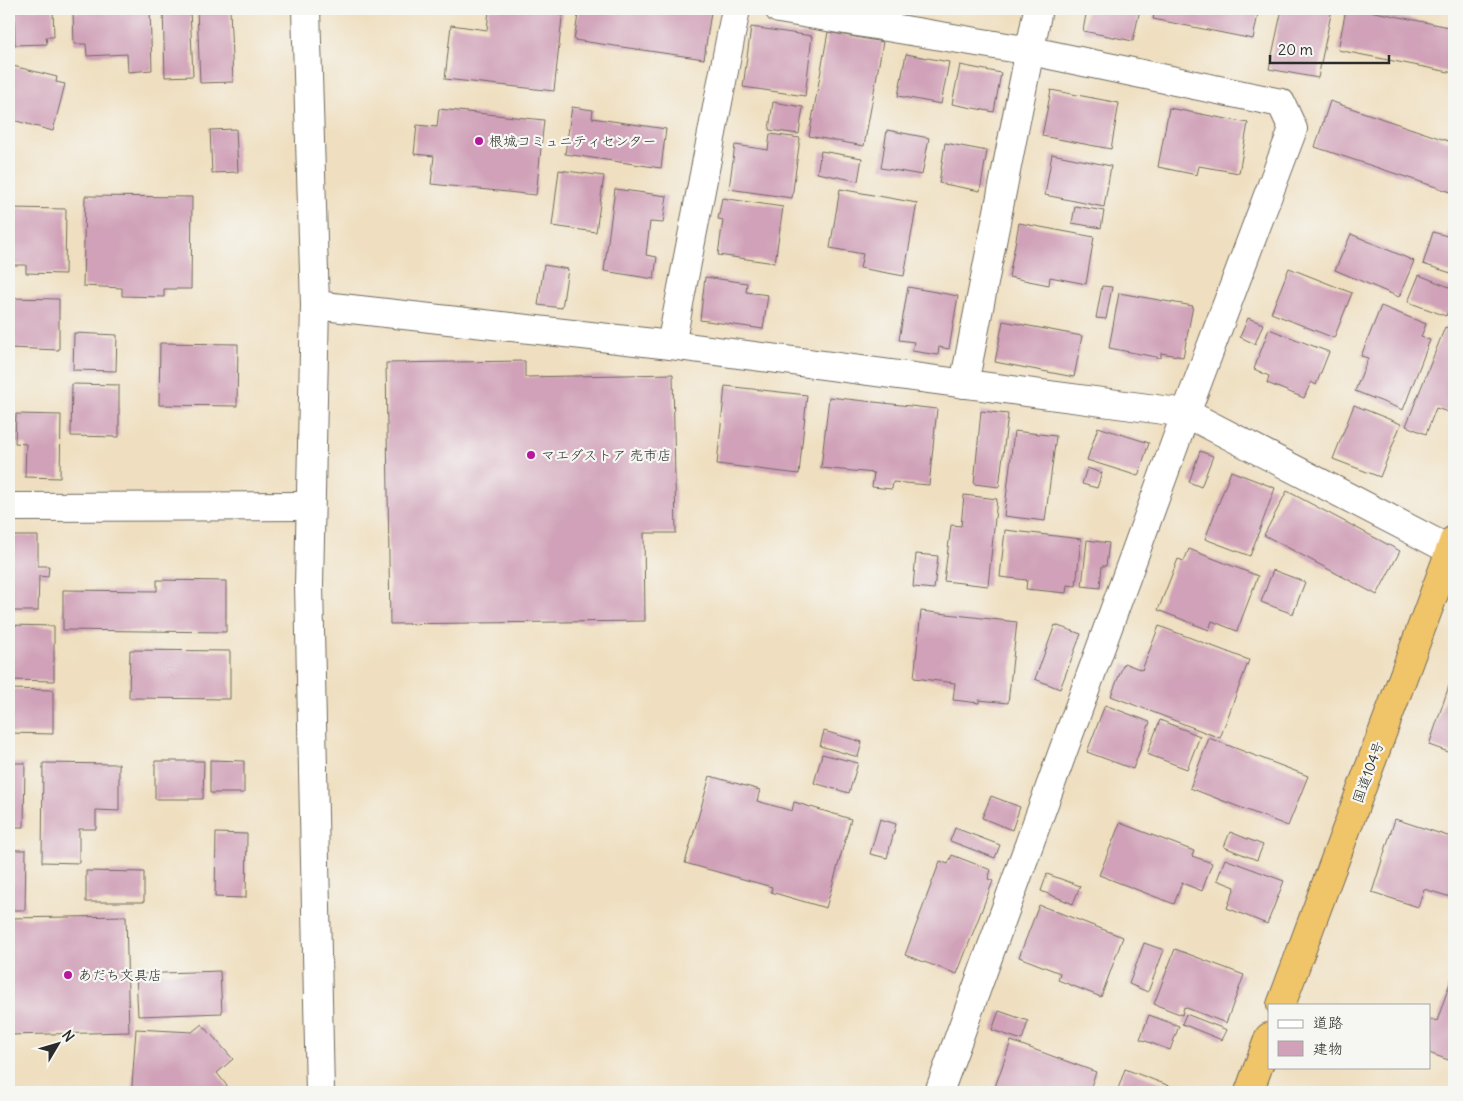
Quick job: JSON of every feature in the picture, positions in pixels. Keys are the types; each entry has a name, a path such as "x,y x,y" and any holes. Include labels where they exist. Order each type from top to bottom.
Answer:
{"highway":[{"name":"国道104号","path":"1281,1004 1453,547"},
{"path":"1249,1092 1268,1040"}],"street":[{"path":"306,9 314,305 309,585 320,1092"},
{"path":"671,345 736,9"},
{"path":"779,9 1031,51 1282,103 1293,129 1186,413 940,1092"},
{"path":"964,384 1038,9"},
{"path":"314,305 671,345 1186,413 1453,547"},
{"path":"9,507 310,506"}],"building":[{"path":"14,9 53,9 54,37 46,37 47,44 15,45"},
{"path":"150,9 152,70 128,72 127,54 87,56 86,44 74,44 73,12"},
{"path":"163,9 190,9 193,76 165,77"},
{"path":"197,9 230,9 233,82 200,83"},
{"path":"489,9 563,9 554,91 445,79 451,25 487,30"},
{"path":"579,9 685,9 711,12 704,59 574,40"},
{"path":"1087,9 1140,9 1133,41 1083,31"},
{"path":"1155,9 1259,9 1253,39 1153,19"},
{"path":"1282,9 1332,9 1318,78 1269,69"},
{"path":"1346,9 1360,9 1454,28 1454,73 1338,50"},
{"path":"751,27 812,36 805,96 743,87"},
{"path":"828,32 883,42 864,146 809,136"},
{"path":"906,54 949,62 941,104 898,96"},
{"path":"9,65 57,77 56,82 65,84 53,131 9,119"},
{"path":"960,65 1001,73 994,112 952,104"},
{"path":"1051,90 1119,103 1111,149 1042,136"},
{"path":"1330,101 1454,143 1454,193 1315,147"},
{"path":"773,102 803,107 799,134 769,130"},
{"path":"572,107 593,110 592,118 666,129 661,168 565,154"},
{"path":"1169,108 1248,123 1239,173 1199,166 1197,175 1158,167"},
{"name":"根城コミュニティセンター","path":"439,109 544,120 536,195 431,184 434,156 414,154 417,125 437,127"},
{"path":"236,129 238,172 212,173 210,130"},
{"path":"887,130 929,138 922,175 881,168"},
{"path":"770,134 800,138 792,198 729,189 735,145 768,150"},
{"path":"945,143 987,151 980,191 939,183"},
{"path":"821,151 862,158 858,181 817,173"},
{"path":"1052,154 1111,166 1104,207 1045,195"},
{"path":"559,170 604,176 596,232 552,226"},
{"path":"615,189 667,196 663,223 650,222 646,255 657,257 654,279 604,271"},
{"path":"840,189 917,203 904,276 860,268 863,254 830,248"},
{"path":"85,196 192,197 191,289 164,289 164,297 122,296 122,288 83,286"},
{"path":"722,198 783,207 775,263 718,255 723,220 718,219"},
{"path":"1075,206 1104,211 1101,228 1072,223"},
{"path":"9,208 66,209 65,274 26,273 26,265 9,265"},
{"path":"1019,223 1094,237 1086,284 1050,277 1049,285 1009,277"},
{"path":"1450,226 1454,228 1454,274 1423,264 1433,232 1447,236"},
{"path":"1351,234 1414,261 1399,297 1335,270"},
{"path":"544,265 568,269 562,308 538,305"},
{"path":"1289,268 1352,293 1334,338 1271,313"},
{"path":"1419,275 1454,289 1454,295 1446,316 1408,302"},
{"path":"705,277 747,283 746,292 768,295 763,329 700,320"},
{"path":"1102,286 1112,287 1106,319 1096,318"},
{"path":"908,287 958,296 949,349 939,347 938,355 912,351 914,342 899,340"},
{"path":"1119,293 1193,306 1183,357 1161,353 1161,358 1109,348"},
{"path":"9,298 59,299 59,350 9,348"},
{"path":"1381,306 1426,324 1421,337 1430,340 1403,410 1355,391 1368,358 1361,356"},
{"path":"1248,318 1263,324 1255,344 1240,337"},
{"path":"1003,321 1082,336 1074,377 995,362"},
{"path":"1445,327 1454,330 1454,414 1436,408 1426,434 1406,426"},
{"path":"1269,329 1329,352 1316,385 1311,382 1304,398 1267,383 1269,376 1254,369"},
{"path":"74,333 117,335 116,371 73,370"},
{"path":"160,343 238,344 237,406 159,405"},
{"name":"マエダストア 売市店","path":"525,361 525,377 673,374 676,533 644,533 645,621 390,624 386,363"},
{"path":"72,384 119,385 119,437 71,436"},
{"path":"725,386 807,395 799,474 717,464"},
{"path":"829,397 937,409 929,485 893,482 892,489 872,487 874,473 821,468"},
{"path":"1354,405 1401,424 1380,477 1333,459"},
{"path":"981,411 1008,414 999,487 974,484"},
{"path":"16,414 61,415 60,478 25,477 26,444 15,443"},
{"path":"1098,427 1149,443 1138,476 1087,460"},
{"path":"1014,431 1056,436 1045,521 1004,516"},
{"path":"1200,451 1213,456 1201,487 1189,482"},
{"path":"1087,468 1102,473 1097,488 1082,484"},
{"path":"1231,471 1275,488 1250,556 1205,539"},
{"path":"1287,491 1400,551 1377,595 1264,535"},
{"path":"964,495 997,499 988,586 944,581 951,525 961,526"},
{"path":"1005,530 1081,539 1076,586 1067,585 1066,593 1026,589 1027,580 1000,577"},
{"path":"9,536 38,536 38,566 49,566 48,577 39,576 38,611 9,611"},
{"path":"1087,540 1109,543 1106,566 1102,566 1100,588 1082,586"},
{"path":"1189,549 1258,576 1237,631 1212,621 1209,630 1158,610 1178,559 1184,561"},
{"path":"916,554 938,556 934,589 913,587"},
{"path":"1273,570 1305,582 1293,614 1261,602"},
{"path":"157,580 226,581 226,632 63,630 63,590 157,591"},
{"path":"921,611 1017,622 1008,703 979,700 979,703 953,700 955,683 914,678"},
{"path":"9,625 54,626 54,681 9,680"},
{"path":"1055,625 1081,634 1060,689 1035,679"},
{"path":"1159,626 1249,660 1220,738 1111,696 1124,663 1142,670"},
{"path":"130,650 230,651 230,699 129,698"},
{"path":"1452,677 1454,678 1454,754 1429,745"},
{"path":"9,689 53,690 53,734 9,733"},
{"path":"1105,705 1150,722 1133,769 1087,752"},
{"path":"1160,720 1200,736 1187,769 1147,754"},
{"path":"824,731 862,742 858,757 820,746"},
{"path":"1209,738 1308,776 1288,826 1190,788"},
{"path":"822,754 858,763 849,793 814,783"},
{"path":"210,760 244,761 244,793 210,793"},
{"path":"155,761 204,761 203,799 155,799"},
{"path":"9,763 25,763 24,827 9,827"},
{"path":"43,763 119,764 119,811 96,810 96,829 79,829 79,863 42,862"},
{"path":"710,776 760,790 757,801 792,811 794,802 851,819 826,908 771,892 772,887 685,863"},
{"path":"991,796 1020,807 1012,830 982,818"},
{"path":"880,819 896,824 887,858 870,854"},
{"path":"1395,819 1454,838 1454,898 1424,889 1418,907 1372,892"},
{"path":"1120,823 1194,851 1192,856 1212,863 1202,891 1182,883 1174,904 1099,875"},
{"path":"955,828 1000,845 995,858 950,841"},
{"path":"1230,832 1263,845 1257,860 1224,847"},
{"path":"216,833 247,834 246,898 215,897"},
{"path":"9,850 26,850 25,910 9,910"},
{"path":"952,855 991,870 988,879 993,881 957,974 905,955 940,861 948,864"},
{"path":"1225,859 1284,881 1267,924 1227,908 1235,887 1217,880"},
{"path":"86,871 144,872 144,902 86,902"},
{"path":"1047,874 1080,886 1073,904 1041,891"},
{"path":"1039,905 1123,937 1101,997 1058,980 1060,973 1019,957"},
{"name":"あだち文具店","path":"126,916 129,1032 9,1035 9,918"},
{"path":"1144,943 1164,950 1148,992 1129,984"},
{"path":"1175,949 1244,975 1226,1023 1184,1007 1182,1015 1154,1004"},
{"path":"220,971 222,1013 138,1016 136,974"},
{"path":"1454,971 1454,1062 1430,1053 1430,1019 1437,1021"},
{"path":"999,1011 1028,1021 1022,1040 992,1030"},
{"path":"1186,1014 1227,1030 1222,1040 1182,1024"},
{"path":"1149,1015 1179,1026 1170,1050 1140,1039"},
{"path":"202,1024 233,1059 217,1073 230,1092 138,1092 132,1086 136,1029 192,1032"},
{"path":"1011,1041 1096,1072 1089,1092 1010,1092 995,1087"},
{"path":"1125,1069 1175,1088 1174,1092 1117,1092"}],"place":[{"name":"根城コミュニティセンター","path":"479,141"},
{"name":"マエダストア 売市店","path":"531,455"},
{"name":"あだち文具店","path":"68,975"}]}
